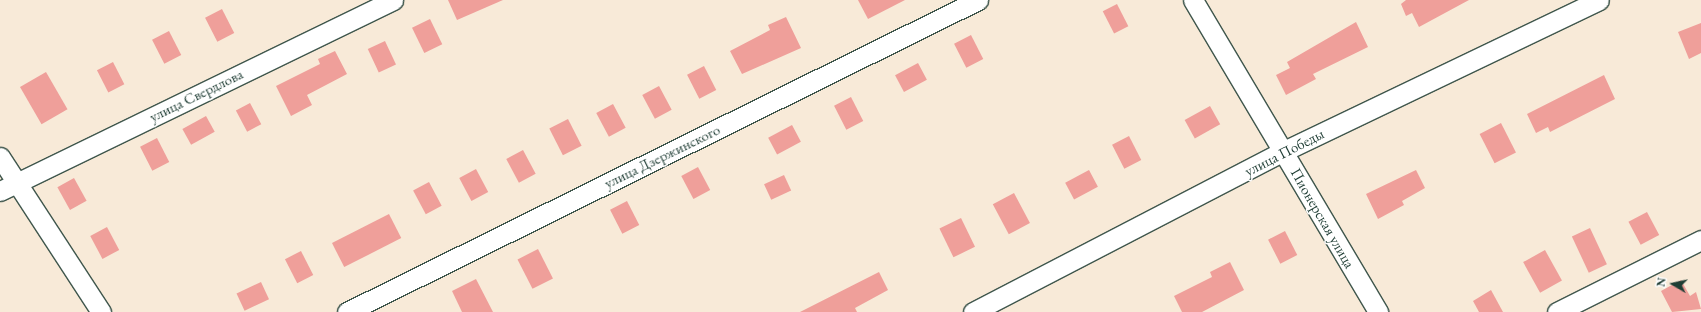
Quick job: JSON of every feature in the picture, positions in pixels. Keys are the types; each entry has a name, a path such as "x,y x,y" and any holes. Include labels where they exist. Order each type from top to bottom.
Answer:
{"street":[{"name":"улица Свердлова","path":"8,187 393,0"},
{"name":"улица Дзержинского","path":"347,312 978,0"},
{"name":"Пионерская улица","path":"1193,0 1284,151 1378,312"},
{"name":"улица Победы","path":"974,312 1284,151 1599,0"},
{"path":"0,157 8,187 101,312"},
{"path":"1556,312 1701,240"}],"building":[{"path":"448,0 503,0 457,20"},
{"path":"858,0 905,0 868,19"},
{"path":"1406,0 1469,0 1419,27 1412,13 1406,16 1401,4"},
{"path":"1117,4 1128,26 1114,34 1103,11"},
{"path":"222,9 234,33 217,42 205,18"},
{"path":"786,17 801,48 742,74 730,51 770,30 768,25"},
{"path":"430,19 442,44 424,53 412,28"},
{"path":"1356,22 1368,47 1313,74 1316,79 1286,95 1276,75 1290,68 1287,62"},
{"path":"1701,23 1701,53 1689,59 1678,32"},
{"path":"169,31 181,55 164,64 152,40"},
{"path":"971,35 983,59 966,68 954,44"},
{"path":"385,41 396,65 379,73 368,49"},
{"path":"335,51 347,74 307,95 312,105 291,116 276,86 320,64 318,59"},
{"path":"113,62 124,84 108,92 97,70"},
{"path":"918,63 927,80 904,92 895,75"},
{"path":"704,66 716,90 699,99 687,75"},
{"path":"46,72 68,109 42,124 20,87"},
{"path":"1604,75 1615,99 1550,132 1548,127 1536,133 1527,114"},
{"path":"659,86 672,110 655,119 642,95"},
{"path":"851,97 863,121 846,130 834,106"},
{"path":"250,103 261,124 247,132 236,111"},
{"path":"613,104 626,128 609,137 596,113"},
{"path":"1210,106 1220,124 1195,138 1185,120"},
{"path":"206,116 215,132 191,145 182,129"},
{"path":"568,119 582,146 563,155 549,129"},
{"path":"1501,123 1516,152 1495,163 1480,134"},
{"path":"792,125 801,142 777,154 768,138"},
{"path":"1129,136 1141,160 1124,169 1112,145"},
{"path":"157,138 169,162 152,171 140,147"},
{"path":"523,150 536,174 519,183 506,159"},
{"path":"698,167 710,190 693,199 681,176"},
{"path":"476,169 488,192 471,201 459,178"},
{"path":"1089,170 1098,187 1074,199 1065,183"},
{"path":"1416,170 1425,188 1402,201 1404,205 1378,219 1366,194"},
{"path":"784,175 791,190 771,200 764,184"},
{"path":"74,178 87,201 70,210 57,187"},
{"path":"429,182 442,206 426,214 413,190"},
{"path":"1014,193 1030,223 1009,234 993,204"},
{"path":"627,201 639,225 622,234 610,210"},
{"path":"1647,212 1659,235 1641,245 1628,222"},
{"path":"389,214 401,238 344,267 332,243"},
{"path":"961,218 975,247 953,257 939,229"},
{"path":"107,227 119,250 102,259 90,236"},
{"path":"1590,228 1607,264 1589,273 1572,236"},
{"path":"1285,231 1297,255 1280,264 1268,240"},
{"path":"538,249 553,278 532,289 518,259"},
{"path":"1545,250 1562,281 1540,293 1523,262"},
{"path":"301,251 313,275 297,283 285,259"},
{"path":"1230,262 1244,290 1202,312 1182,312 1174,296 1212,277 1210,272"},
{"path":"879,272 888,290 855,308 857,312 800,312"},
{"path":"476,279 493,312 462,312 452,291"},
{"path":"1681,280 1690,296 1696,292 1701,309 1672,312 1661,291"},
{"path":"261,282 269,299 245,311 237,293"},
{"path":"1491,290 1503,312 1479,312 1473,301"}]}
